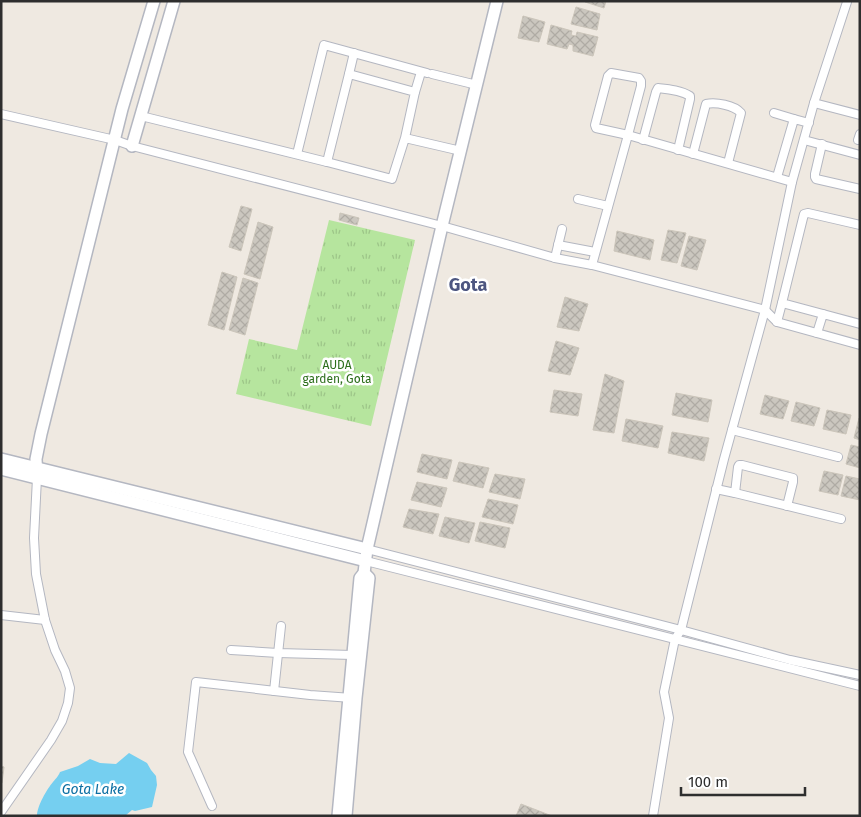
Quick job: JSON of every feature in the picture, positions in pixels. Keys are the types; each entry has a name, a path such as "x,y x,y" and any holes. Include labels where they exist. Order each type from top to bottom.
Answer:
{"street":[{"path":"1,812 51,740 62,721 68,703 70,688 45,620 36,574 34,547 36,459 122,109 154,1"},
{"path":"132,146 174,1"},
{"path":"346,816 352,698 352,655 360,578 364,573 442,226 497,1"},
{"path":"653,816 669,718 664,692 675,640 681,630 716,489 765,310 792,182 814,103 848,2"},
{"path":"296,154 324,45 477,85"},
{"path":"327,162 354,53"},
{"path":"141,116 392,179 415,92 427,73"},
{"path":"592,265 595,252 628,135 641,86 639,78 611,73 608,76 595,124 596,128 628,135 792,182"},
{"path":"349,74 415,92"},
{"path":"643,140 658,88 687,93 690,96 690,100 678,150"},
{"path":"693,154 706,104 714,103 738,109 741,113 728,163"},
{"path":"814,103 860,115"},
{"path":"774,113 809,123"},
{"path":"1,114 115,140 442,226 555,258 592,265 765,310 777,322 860,345"},
{"path":"777,177 794,119"},
{"path":"404,138 461,151"},
{"path":"804,140 860,155"},
{"path":"822,144 815,174 816,179 860,189"},
{"path":"578,199 608,206"},
{"path":"777,322 804,214 808,213 860,225"},
{"path":"555,258 562,229"},
{"path":"558,245 595,252"},
{"path":"782,303 860,324"},
{"path":"817,333 823,314"},
{"path":"732,430 838,457"},
{"path":"1,459 36,473"},
{"path":"734,493 738,468 742,464 793,478 787,506"},
{"path":"1,469 36,473 681,630 790,660 860,675"},
{"path":"716,489 841,519"},
{"path":"367,555 675,640 860,686"},
{"path":"338,816 368,578 364,573"},
{"path":"1,616 45,620"},
{"path":"274,691 281,626"},
{"path":"231,650 352,655"},
{"path":"212,806 188,752 196,682 352,698"}],"green space":[{"name":"AUDA garden, Gota","path":"329,220 415,240 371,426 236,394 249,339 297,350"}],"water":[{"name":"Gota Lake","path":"129,753 147,763 156,776 157,785 152,807 132,810 125,816 37,816 43,798 60,772 78,766 90,759 100,763 116,764"}],"building":[{"path":"585,1 606,1 604,8"},
{"path":"576,7 600,14 597,30 571,24"},
{"path":"523,16 545,22 539,42 518,38"},
{"path":"551,25 572,31 571,35 576,36 577,32 598,37 593,56 573,51 573,45 569,44 567,49 547,44"},
{"path":"241,206 252,209 241,251 229,247"},
{"path":"340,213 359,218 357,225 339,220"},
{"path":"258,222 273,227 260,279 244,274"},
{"path":"668,230 686,233 677,263 661,260"},
{"path":"617,231 654,240 650,260 614,251"},
{"path":"689,236 706,240 697,270 681,266"},
{"path":"222,272 237,277 224,330 208,325"},
{"path":"243,278 258,283 245,335 229,330"},
{"path":"565,297 588,304 579,331 557,327"},
{"path":"556,341 579,348 570,375 548,371"},
{"path":"605,374 624,381 614,433 593,430"},
{"path":"554,390 582,394 578,416 550,412"},
{"path":"676,393 712,400 708,422 672,415"},
{"path":"765,395 789,401 783,419 760,414"},
{"path":"796,402 820,408 814,426 791,421"},
{"path":"827,410 851,415 846,434 823,429"},
{"path":"626,419 663,426 658,448 622,441"},
{"path":"860,419 860,440 854,438"},
{"path":"672,432 709,438 704,461 668,453"},
{"path":"851,445 860,447 860,468 846,464"},
{"path":"422,454 452,460 447,479 417,472"},
{"path":"459,462 489,468 483,488 453,481"},
{"path":"824,471 843,475 838,495 819,491"},
{"path":"495,474 525,479 520,499 489,492"},
{"path":"846,476 860,479 860,500 841,496"},
{"path":"417,482 447,488 441,507 411,500"},
{"path":"488,499 518,505 513,524 482,517"},
{"path":"409,509 439,514 433,534 403,527"},
{"path":"445,517 475,523 469,543 439,536"},
{"path":"480,522 510,528 505,548 475,541"},
{"path":"1,766 4,767 2,783 1,782"},
{"path":"521,804 552,816 516,816"}],"district":[{"name":"Gota","path":"468,285"}]}
